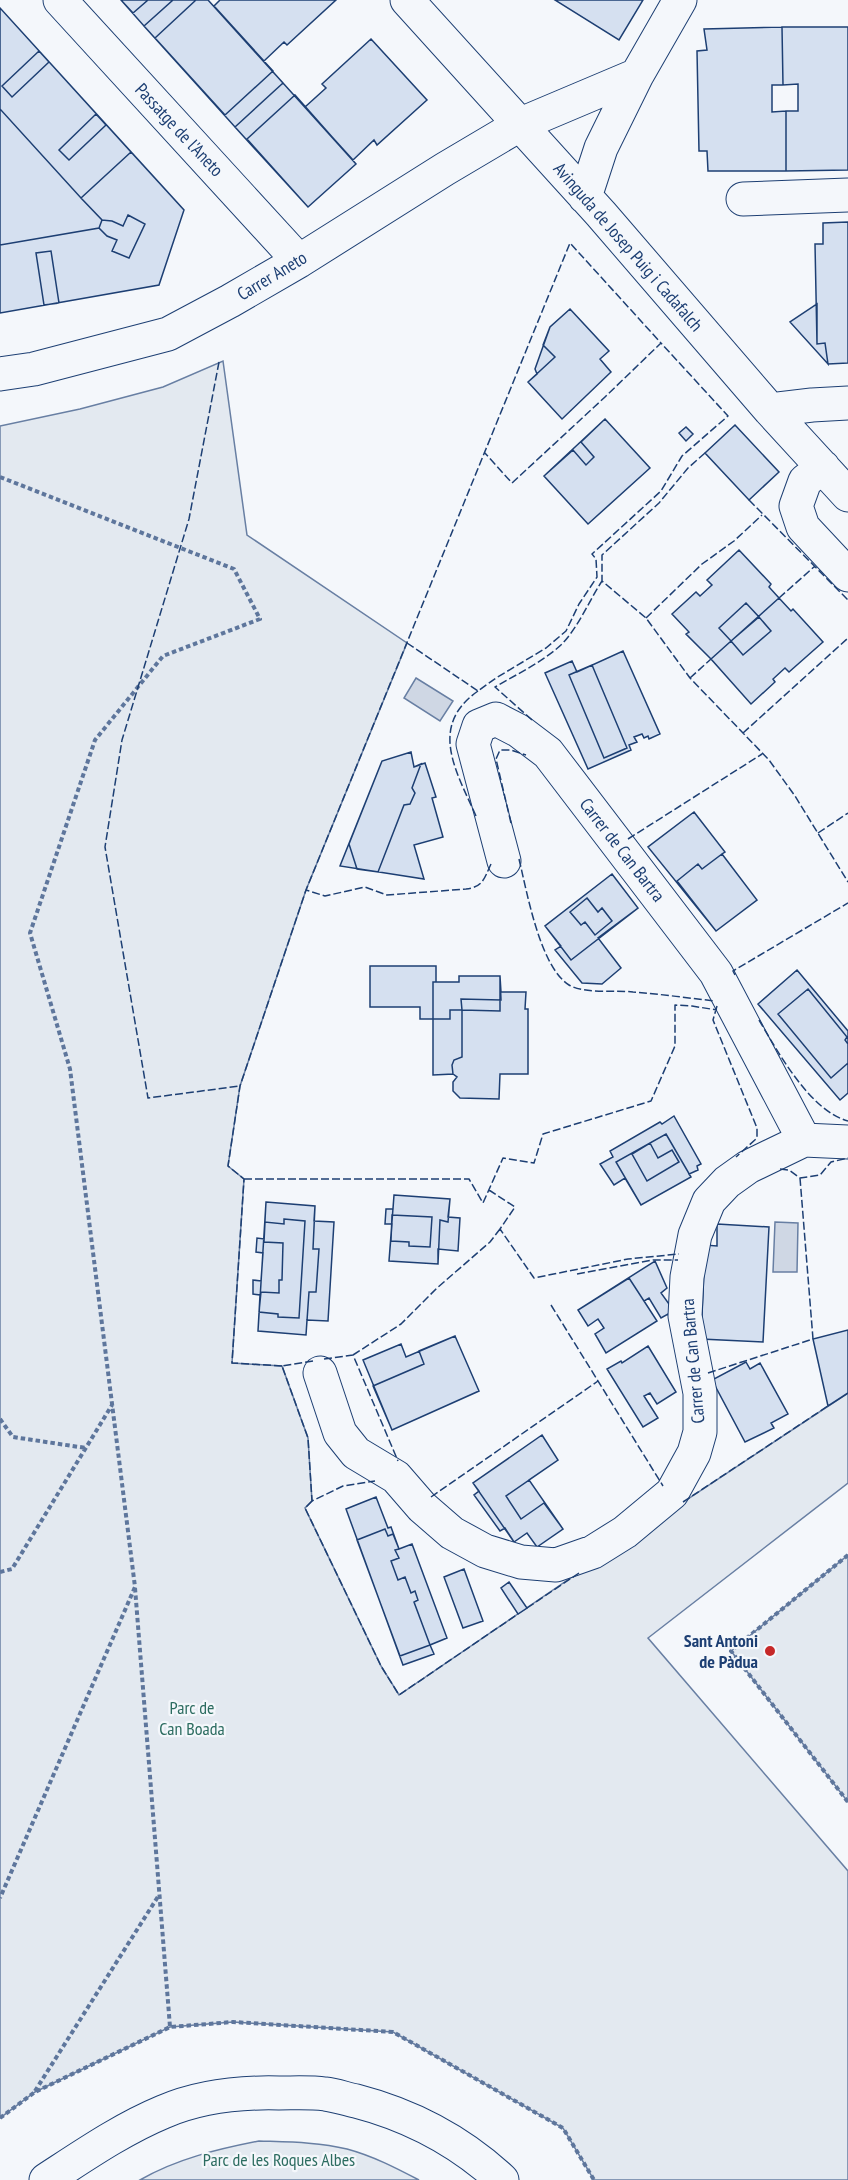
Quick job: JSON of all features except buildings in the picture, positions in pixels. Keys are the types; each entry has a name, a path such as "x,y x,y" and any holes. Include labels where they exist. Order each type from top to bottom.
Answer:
{"street":[{"name":"Passatge de l'Aneto","path":"60,0 299,261"},
{"name":"Avinguda de Josep Puig i Cadafalch","path":"407,0 474,76 521,124 770,410 848,495"},
{"path":"585,197 601,148 636,75 680,0"},
{"name":"Carrer Aneto","path":"0,374 34,369 168,334 299,261 521,124 636,75"},
{"path":"744,199 848,195"},
{"path":"770,410 848,404"},
{"path":"823,467 805,481 796,506 803,527 848,575"},
{"name":"Carrer de Can Bartra","path":"504,861 473,744 478,726 496,719 519,731 548,753 716,973 804,1140"},
{"name":"Carrer de Can Bartra","path":"320,1373 340,1432 356,1453 396,1477 422,1507 452,1533 485,1551 521,1562 556,1565 593,1552 625,1532 672,1493 694,1453 700,1432 700,1394 685,1316 694,1235 709,1201 727,1182 748,1167 804,1140 848,1142"},
{"path":"45,2180 132,2127 164,2111 209,2097 254,2092 327,2094 372,2105 449,2139 485,2164 502,2180"}],"path":[{"path":"0,477 234,569 260,619 163,656 95,740 30,933 70,1069 135,1587 170,2027"},
{"path":"0,1572 12,1569 112,1405"},
{"path":"0,1419 13,1437 86,1448"},
{"path":"848,1555 731,1651 848,1802"},
{"path":"0,1898 135,1587"},
{"path":"35,2092 159,1894"}],"green space":[{"name":"Parc de Can Boada","path":"223,361 247,535 407,643 306,890 240,1086 228,1166 244,1179 232,1363 282,1366 308,1438 312,1501 305,1508 381,1666 399,1695 638,1532 848,1393 848,1483 648,1638 848,1871 848,2180 594,2180 563,2128 393,2032 233,2022 170,2027 35,2092 0,2118 0,426 80,409 163,387"},
{"path":"848,1555 848,1802 731,1651"},
{"name":"Parc de les Roques Albes","path":"259,2141 314,2144 347,2149 375,2159 419,2180 140,2180 168,2166 198,2156"}],"shaded area":[{"path":"416,678 453,701 440,721 404,698"},
{"path":"775,1222 798,1223 797,1272 773,1272"}],"fence":[{"path":"491,864 480,884 466,889 387,895 365,887 325,896 306,890 570,243 661,343"},
{"path":"407,643 478,691 546,648 566,631 579,604 597,577 596,559 592,554 661,491 682,456 728,416 661,343 512,483 484,452"},
{"path":"219,362 189,519 122,740 105,847 148,1098 240,1086"},
{"path":"705,453 688,468 659,503 602,555 602,581 646,618 690,678 769,760 795,796 848,882"},
{"path":"749,500 848,600"},
{"path":"646,618 702,564 734,541 762,515"},
{"path":"779,598 815,566"},
{"path":"532,720 495,687 538,662 562,644 579,621 602,581"},
{"path":"743,733 848,638"},
{"path":"690,678 711,659"},
{"path":"476,816 455,766 450,734 454,719 463,705 478,691"},
{"path":"511,823 496,759 500,750 511,750 526,755"},
{"path":"628,839 762,754"},
{"path":"818,833 848,813"},
{"path":"519,859 536,928 543,946 559,976 569,985 591,991 626,991 715,1001"},
{"path":"282,1366 232,1363 244,1179 228,1166 240,1086 306,890"},
{"path":"735,975 733,971 848,903"},
{"path":"244,1179 469,1179 483,1203 503,1158 534,1163 543,1134 651,1101 675,1046 675,1005 717,1010"},
{"path":"717,1006 713,1020 757,1128 757,1138 736,1157"},
{"path":"759,1020 785,1063 808,1093 821,1106 848,1121"},
{"path":"780,1169 789,1170 800,1178 820,1175 831,1162 848,1158"},
{"path":"708,1373 813,1339 800,1178"},
{"path":"489,1190 515,1207 500,1229 534,1278 628,1259 679,1254"},
{"path":"353,1355 401,1324 437,1288 490,1242 500,1229"},
{"path":"577,1274 653,1260 678,1260"},
{"path":"551,1305 663,1486"},
{"path":"324,1359 353,1355 398,1461"},
{"path":"313,1361 282,1366 308,1438 312,1501 343,1486 375,1481"},
{"path":"431,1497 598,1381"},
{"path":"683,1502 828,1406"},
{"path":"312,1501 305,1508 381,1666 399,1695 518,1614"},
{"path":"527,1608 579,1573"}],"place":[{"name":"Sant Antoni de Pàdua","path":"770,1651"}]}
